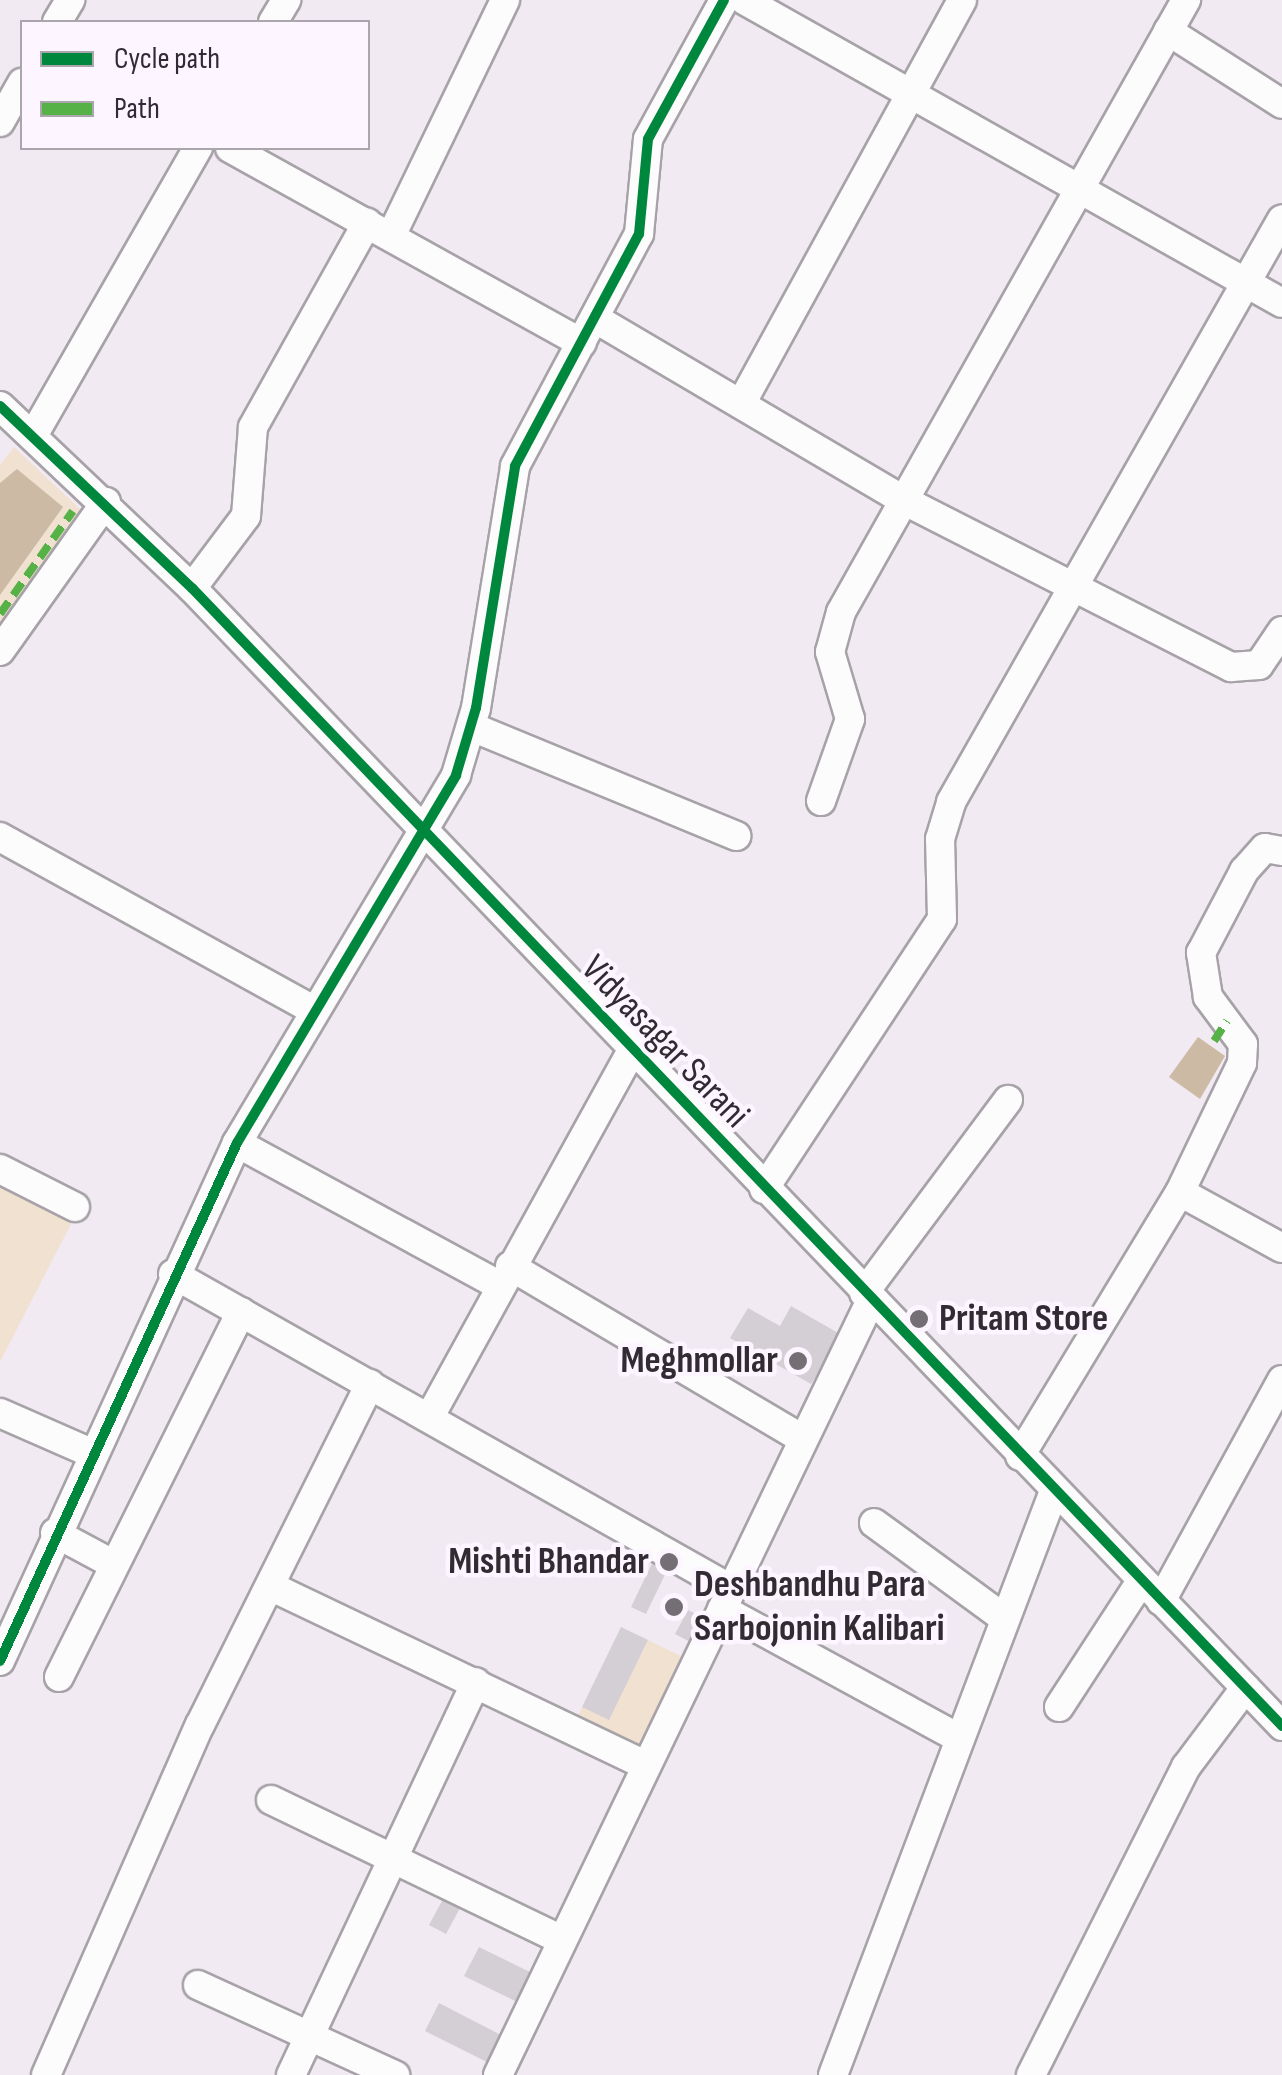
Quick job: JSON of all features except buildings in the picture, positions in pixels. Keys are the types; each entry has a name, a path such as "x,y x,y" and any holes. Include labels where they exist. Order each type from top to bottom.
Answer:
{"street":[{"path":"192,588 246,516 254,428 379,230 505,0"},
{"path":"0,1661 91,1453 237,1143 313,1010 426,836 472,727 508,485 640,234 648,139 724,0"},
{"path":"744,0 1282,303"},
{"path":"741,404 914,94 962,0"},
{"path":"821,801 850,719 832,637 1186,0"},
{"path":"1168,31 1282,104"},
{"path":"0,122 20,87"},
{"path":"39,439 197,150"},
{"path":"234,150 379,230 741,404 907,502 1071,590 1231,667 1259,665 1282,631"},
{"path":"764,1189 942,920 943,821 1282,220"},
{"name":"Vidyasagar Sarani","path":"0,406 75,472 192,588 632,1052 1282,1726"},
{"path":"0,650 106,502"},
{"path":"472,727 736,836"},
{"path":"3,845 313,1010"},
{"path":"1020,1456 1180,1192 1244,1052 1208,997 1200,953 1244,871 1265,848 1282,851"},
{"path":"429,1418 632,1052"},
{"path":"498,2075 803,1439 867,1296 1008,1100"},
{"path":"237,1143 505,1276 803,1439"},
{"path":"0,1169 75,1207"},
{"path":"1180,1192 1282,1248"},
{"path":"173,1274 429,1418 960,1739"},
{"path":"59,1676 111,1562 241,1312"},
{"path":"1060,1707 1151,1591 1282,1380"},
{"path":"46,2075 270,1586 370,1384"},
{"path":"0,1414 91,1453"},
{"path":"833,2075 1054,1491"},
{"path":"874,1523 1005,1620"},
{"path":"55,1533 111,1562"},
{"path":"270,1586 646,1766"},
{"path":"291,2075 476,1682"},
{"path":"1030,2075 1186,1766 1245,1688"},
{"path":"271,1800 562,1940"},
{"path":"198,1985 395,2075"}],"shaded area":[{"path":"14,447 83,512 0,631 0,465"},
{"path":"17,469 63,507 0,595 0,483"},
{"path":"1198,1037 1225,1056 1200,1099 1169,1077"},
{"path":"0,1177 74,1218 0,1362"},
{"path":"648,1640 693,1662 641,1752 576,1720 582,1707 609,1719"}],"marked path":[{"path":"0,614 73,511"},
{"path":"1214,1041 1227,1021"}],"cycle path":[{"path":"0,1661 237,1143 456,775 476,708 515,466 639,234 648,139 724,0"},
{"path":"0,406 192,588 1282,1726"}],"place":[{"name":"Pritam Store","path":"919,1319"},
{"name":"Meghmollar","path":"798,1361"},
{"name":"Mishti Bhandar","path":"669,1562"},
{"name":"Deshbandhu Para Sarbojonin Kalibari","path":"674,1607"}]}
